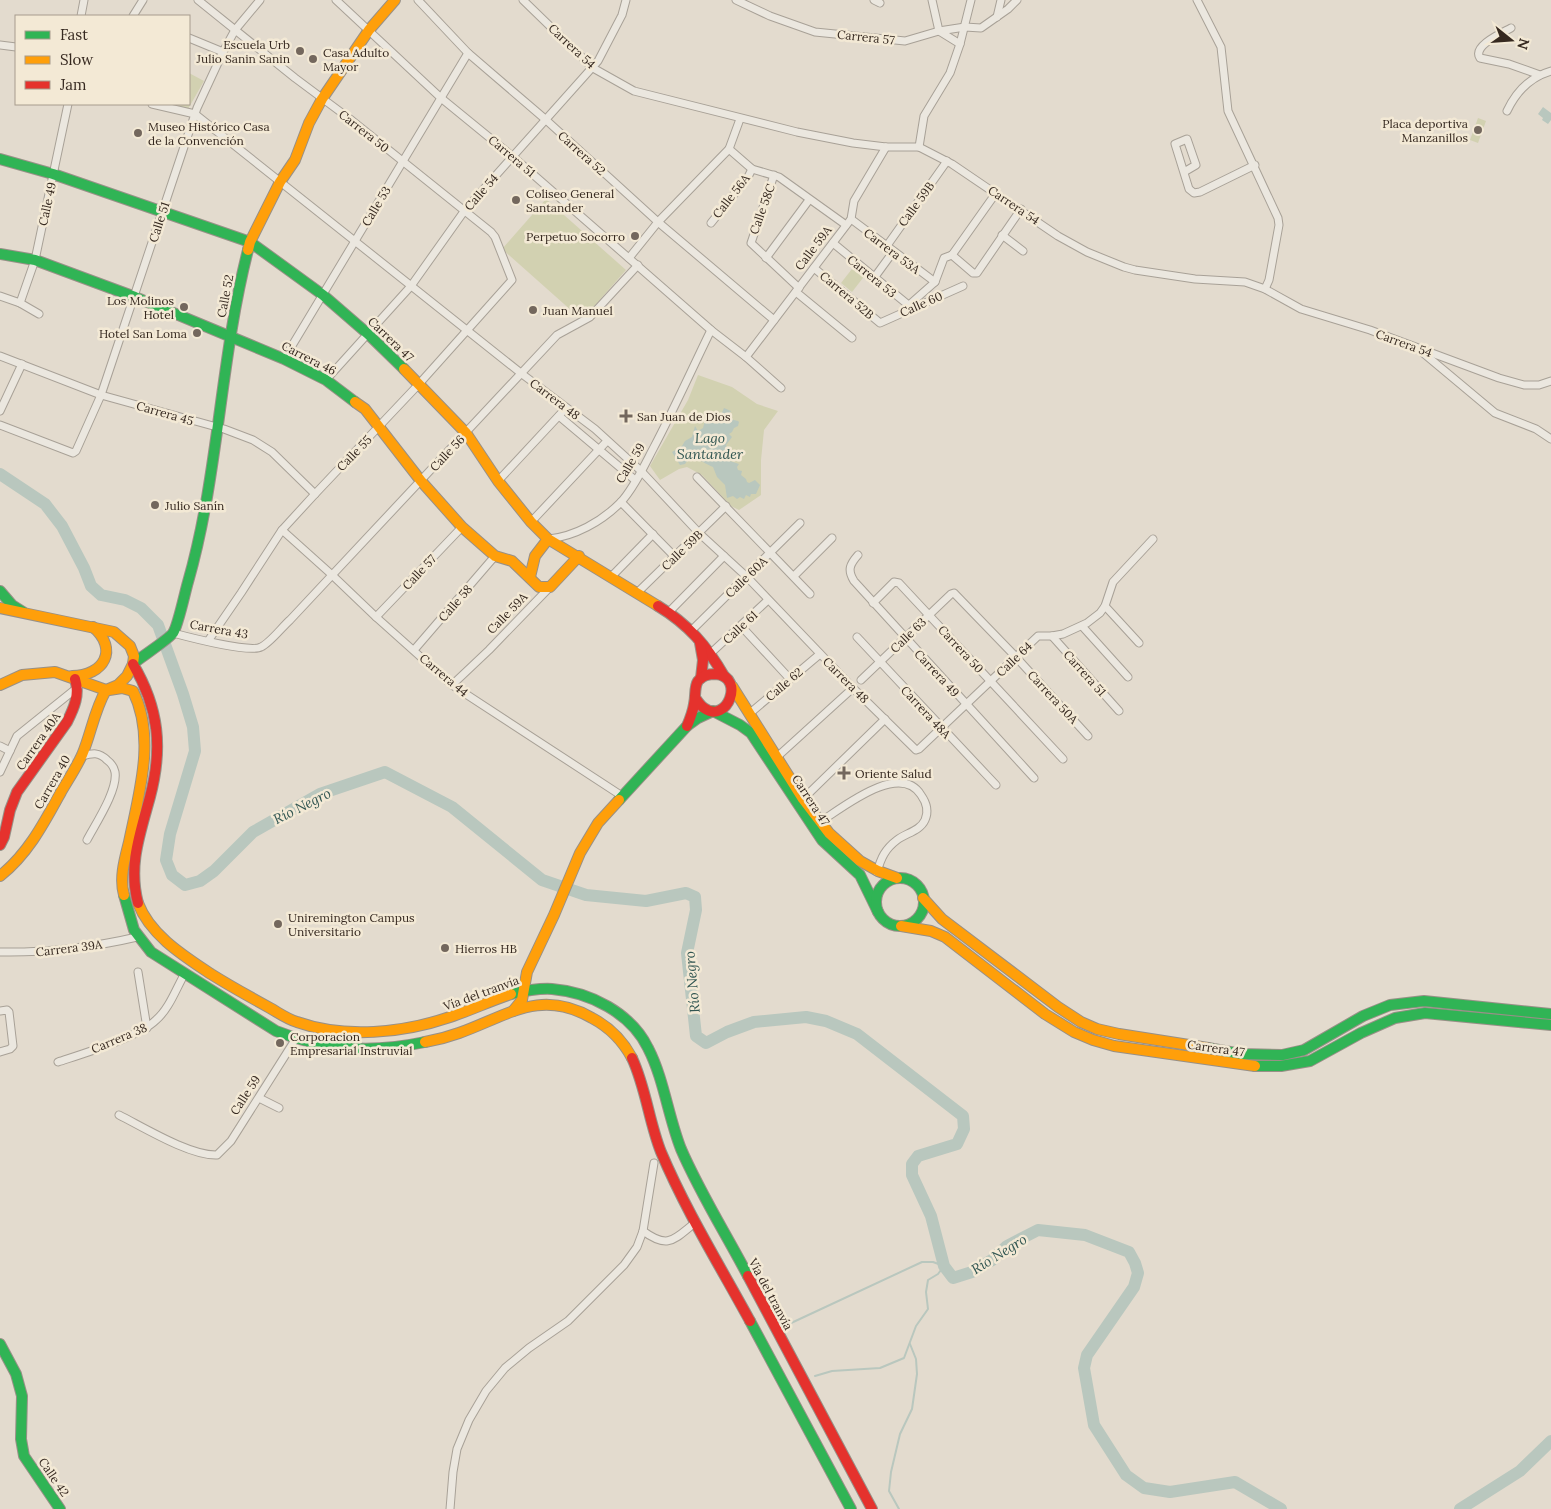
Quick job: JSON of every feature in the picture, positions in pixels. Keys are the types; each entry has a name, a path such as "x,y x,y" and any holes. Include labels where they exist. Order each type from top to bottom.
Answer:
{"street":[{"path":"81,15 84,0"},
{"path":"135,15 143,0"},
{"name":"Carrera 50","path":"198,0 465,210 495,237 512,276"},
{"name":"Calle 51","path":"0,425 75,453 101,395 195,114 235,30 260,0"},
{"name":"Carrera 51","path":"336,0 441,98 512,156 711,330 781,388"},
{"name":"Calle 52","path":"173,633 202,524 218,428 230,336 250,242 280,182 295,160 309,123 322,99 369,30 395,0"},
{"name":"Carrera 52","path":"418,0 468,53 658,222 774,320"},
{"name":"Carrera 54","path":"523,0 593,68 634,91 740,119 853,143 886,147 918,147 947,161 1058,236 1087,252 1124,267 1196,279 1246,282 1265,289 1301,309 1370,330 1499,378 1524,385 1539,385 1551,381"},
{"name":"Calle 54","path":"326,380 411,286 465,210 598,62 622,15 626,0"},
{"name":"Carrera 57","path":"736,0 770,16 815,32 905,41 939,31 965,27 981,28 1017,0"},
{"path":"932,0 939,31 960,44"},
{"path":"918,147 924,116 950,73 965,27 971,0"},
{"path":"997,16 1001,0"},
{"path":"1197,0 1221,47 1228,111 1275,208 1279,225 1269,280 1265,289"},
{"path":"1511,28 1482,46 1478,51 1478,55 1480,58 1509,64 1540,75"},
{"path":"190,38 223,52"},
{"path":"0,45 15,47"},
{"name":"Calle 53","path":"284,359 468,53"},
{"path":"1507,111 1515,96 1524,86 1540,75 1551,71"},
{"name":"Calle 49","path":"20,303 35,260 68,105"},
{"name":"Carrera 48","path":"156,105 195,114 522,374 591,426 641,471 699,533 747,577 853,688 916,750"},
{"path":"629,258 658,222 729,149 740,119"},
{"name":"Calle 59A","path":"746,358 848,222 854,201 886,147"},
{"path":"729,149 752,170 774,175 810,200 848,222"},
{"name":"Carrera 47","path":"0,160 53,174 250,242 323,295 368,334 419,384 466,433 498,481 531,522 548,539 669,612 695,634 711,653 724,676"},
{"name":"Calle 59B","path":"886,246 947,161"},
{"path":"1184,172 1189,189 1194,193 1200,192 1254,166"},
{"name":"Calle 56A","path":"711,223 752,170"},
{"name":"Calle 58C","path":"766,258 751,243 774,175"},
{"path":"910,307 934,282 944,258 952,255 996,193"},
{"path":"810,200 766,258 797,290 852,338"},
{"path":"952,255 975,274 977,273 1020,209"},
{"name":"Carrera 53A","path":"848,222 886,246 934,282"},
{"path":"1002,236 1023,251"},
{"name":"Carrera 53","path":"833,243 910,307"},
{"path":"874,278 893,252"},
{"name":"Carrera 46","path":"0,254 35,260 135,297 284,359 326,380 365,409 421,481 462,527 495,556 512,561 543,590"},
{"name":"Calle 56","path":"260,648 290,620 331,574 557,335 590,317 638,265"},
{"name":"Carrera 52B","path":"814,268 880,323"},
{"name":"Calle 55","path":"208,641 242,593 282,530 512,282 512,276"},
{"name":"Calle 60","path":"880,323 910,307 963,286"},
{"path":"0,296 20,303 38,314"},
{"name":"Calle 59","path":"548,539 572,535 606,514 620,502 641,471 674,408 711,330"},
{"path":"1416,347 1495,413 1536,429 1551,439"},
{"name":"Carrera 45","path":"0,356 101,395 218,428 253,440 272,452 315,494"},
{"path":"0,411 22,364"},
{"path":"498,481 566,408"},
{"path":"559,416 635,480"},
{"path":"531,522 607,441"},
{"path":"697,477 772,552 810,594"},
{"path":"620,502 675,556"},
{"name":"Calle 59B","path":"637,592 726,506"},
{"name":"Calle 60A","path":"695,634 800,523"},
{"name":"Calle 57","path":"376,618 462,527"},
{"name":"Carrera 44","path":"282,530 376,618 452,685 622,796"},
{"path":"612,576 653,534"},
{"path":"572,535 575,554"},
{"path":"794,576 832,538"},
{"path":"530,577 535,554 548,539"},
{"name":"Calle 64","path":"916,750 1038,636 1063,634 1082,626 1100,613 1105,606 1113,582 1153,539"},
{"name":"Calle 59A","path":"452,685 489,650 575,554"},
{"name":"Carrera 49","path":"858,555 850,563 851,576 873,603 1034,778"},
{"name":"Calle 58","path":"414,650 495,556"},
{"path":"669,612 724,556"},
{"name":"Carrera 50","path":"873,603 894,582 899,583 1063,759"},
{"path":"0,591 12,605 24,613"},
{"name":"Calle 63","path":"861,680 951,594 956,594"},
{"name":"Carrera 50A","path":"956,594 1088,736"},
{"name":"Calle 61","path":"711,653 768,600"},
{"path":"1105,606 1139,644"},
{"path":"0,608 114,632 126,641 133,651 134,663"},
{"path":"741,626 790,679"},
{"path":"1082,626 1128,677"},
{"path":"0,772 17,736 74,681 95,671 104,660 106,646 104,638 100,632 92,627"},
{"name":"Carrera 43","path":"106,690 118,685 127,676 134,663 173,633 208,641 260,648"},
{"path":"687,726 696,699 695,690 701,678 703,660 695,634"},
{"name":"Carrera 51","path":"1052,636 1119,711"},
{"name":"Carrera 48A","path":"857,638 996,785"},
{"path":"133,651 149,651"},
{"name":"Calle 62","path":"749,714 820,654"},
{"name":"Vía del tranvía","path":"134,663 151,701 158,738 154,780 139,832 133,869 134,884 147,920 174,948 207,971 295,1022 311,1027 329,1030 373,1031 416,1026 445,1019 502,996 526,990 551,988 583,995 609,1007 636,1030 652,1056 677,1139 684,1154 872,1509"},
{"path":"0,685 22,675 55,672 74,681 100,689 122,688 133,691 140,705 143,719 144,759 141,783 123,869 123,891 130,921 138,937 151,952 276,1031 296,1040 325,1046 370,1049 412,1045 459,1032 513,1011 539,1005 572,1009 606,1026 624,1044 637,1069 654,1130 666,1162 696,1222 851,1509"},
{"path":"513,1011 522,1001 526,990 526,975 558,906 574,863 588,836 687,726 698,718 722,709 729,704 732,686 724,676 712,673 701,678"},
{"name":"Carrera 40A","path":"0,844 4,837 10,810 17,792 67,722 76,704 74,681"},
{"name":"Carrera 47","path":"732,686 776,757 828,833 858,859 877,872 897,878"},
{"path":"776,757 853,688"},
{"name":"Carrera 40","path":"0,876 31,842 82,756 99,702 106,690"},
{"path":"696,699 704,709 713,711"},
{"name":"Carrera 47","path":"713,711 752,733 822,840 860,875 878,912"},
{"path":"803,798 885,719"},
{"path":"0,746 10,751"},
{"path":"82,756 94,753 102,754 112,764 115,771 112,790 87,840"},
{"path":"820,822 883,785 903,782 917,788 927,803 925,819 920,827 897,840 882,854 877,872"},
{"path":"897,878 914,883 920,890 923,898 923,910 917,919 912,923 901,926 890,924 881,917 876,902 879,891 886,882 897,878"},
{"name":"Carrera 47","path":"923,898 942,919 1058,1007 1081,1022 1097,1029 1119,1034 1241,1054 1282,1055 1304,1050 1363,1016 1390,1005 1424,1001 1551,1014"},
{"name":"Carrera 47","path":"901,926 941,935 1062,1025 1093,1040 1122,1047 1243,1065 1281,1066 1310,1060 1360,1033 1394,1018 1425,1013 1551,1025"},
{"name":"Carrera 39A","path":"0,952 32,952 114,942 138,937"},
{"path":"138,972 147,1028"},
{"name":"Carrera 38","path":"58,1062 147,1028 163,1014 184,974"},
{"path":"526,990 539,1005"},
{"path":"0,1052 13,1046 9,1012 3,1011"},
{"name":"Calle 59","path":"119,1115 187,1148 210,1156 217,1155 224,1150 296,1040"},
{"path":"259,1098 279,1108"},
{"path":"666,1162 673,1164 688,1194 694,1195 696,1190 681,1160 684,1154"},
{"path":"450,1509 457,1449 469,1420 486,1391 505,1368 568,1320 618,1272 637,1247 643,1231 654,1162"},
{"path":"643,1231 654,1239 663,1242 672,1241 696,1222"},
{"name":"Calle 42","path":"0,1344 16,1374 21,1390 21,1440 24,1456 60,1509"}],"green space":[{"path":"190,74 204,81 188,109 174,105 190,105"},
{"name":"Placa deportiva Manzanillos","path":"1478,118 1486,121 1478,143 1470,140"},
{"path":"546,199 626,270 582,320 502,249"},
{"path":"855,265 866,274 852,292 841,283"},
{"path":"698,375 732,387 757,404 778,411 764,430 761,460 761,495 739,510 731,506 702,475 687,467 679,469 660,480 650,466 688,400"}],"water":[{"path":"1543,107 1551,113 1551,120 1548,124 1538,114"},
{"name":"Lago Santander","path":"724,408 731,411 729,414 730,419 739,422 738,426 729,434 732,437 726,445 728,449 726,452 727,460 739,464 738,470 742,471 741,475 747,482 755,480 760,485 756,494 751,494 750,497 746,495 744,499 740,497 737,499 733,496 727,498 725,485 717,477 713,467 695,459 680,465 672,452 692,437 695,426 698,431 703,428 706,416 719,419"}],"waterway":[{"name":"Río Negro","path":"0,474 45,504 62,526 84,568 91,586 101,595 125,600 141,608 158,625 193,727 195,751 170,834 166,860 172,875 185,885 200,881 214,871 253,832 320,794 385,772 452,807 542,880 586,895 646,901 686,893 695,897 696,910 687,953 696,1036 706,1043 727,1032 754,1022 806,1017 826,1021 857,1034 963,1116 964,1129 957,1144 918,1156 912,1164 912,1175 931,1216 944,1266 953,1278 972,1272 992,1260 1007,1246 1038,1230 1085,1235 1129,1252 1138,1273 1134,1287 1087,1355 1084,1368 1094,1425 1126,1475 1144,1488 1170,1492 1235,1482 1281,1509"},
{"path":"789,1324 922,1262 933,1262 944,1266 938,1274 928,1280 926,1292 928,1309 916,1326 904,1358 880,1368 832,1371 815,1376"},
{"path":"899,1509 889,1491 891,1472 900,1434 912,1409 917,1374 916,1359 910,1344"},
{"name":"Río Negro","path":"1460,1509 1520,1471 1551,1441"}],"traffic: fast":[{"path":"0,159 53,174 250,242 323,295 368,334 404,369"},
{"path":"134,663 173,633 179,616 207,500 231,333 248,250"},
{"path":"0,254 35,260 135,297 284,359 326,380 355,402"},
{"path":"0,591 12,605 23,612"},
{"path":"619,800 687,726 713,711 751,733 822,840 860,875 878,912"},
{"path":"900,878 909,880 917,885 922,893 924,902 922,911 917,919 909,924 900,926 891,924 883,919 878,911 876,902 878,893 883,885 891,880 900,878"},
{"path":"124,895 134,930 151,952 276,1031 313,1043 350,1048 387,1048 425,1042"},
{"path":"511,994 547,989 566,991 608,1006 631,1024 648,1048 658,1072 681,1149 688,1165 748,1276"},
{"path":"1208,1048 1241,1054 1282,1055 1304,1050 1363,1016 1390,1005 1424,1001 1551,1014"},
{"path":"1255,1066 1281,1066 1310,1061 1361,1033 1395,1018 1425,1013 1551,1025"},
{"path":"750,1321 851,1509"},
{"path":"0,1344 16,1374 22,1396 21,1439 24,1456 60,1509"}],"traffic: slow":[{"path":"248,250 250,242 280,182 295,160 309,123 322,99 369,30 395,0"},
{"path":"404,369 466,433 498,481 531,522 548,539 658,606"},
{"path":"355,402 365,409 421,481 462,527 495,556 512,561 539,587 550,587 579,556"},
{"path":"530,577 535,556 548,539"},
{"path":"0,608 114,632 130,646 134,656 133,664 127,676 118,685 106,690 55,672 22,675 0,685"},
{"path":"72,676 83,675 92,671 100,666 104,660 105,644 101,635 93,627"},
{"path":"732,686 803,799 829,833 860,861 878,871 897,878"},
{"path":"109,690 122,688 133,691 140,709 143,728 144,747 141,785 123,868 122,882 124,895"},
{"path":"0,876 19,858 35,837 75,769 88,739 98,706 106,690"},
{"path":"513,1011 522,1000 527,972 580,853 598,823 619,800"},
{"path":"923,898 942,919 1058,1007 1081,1022 1097,1029 1119,1034 1208,1048"},
{"path":"138,903 143,914 159,935 190,960 225,983 286,1018 315,1027 354,1032 374,1032 413,1027 450,1017 511,994"},
{"path":"901,926 931,931 945,937 1045,1014 1074,1032 1093,1040 1114,1046 1255,1066"},
{"path":"425,1042 455,1034 524,1008 556,1005 573,1009 592,1018 610,1030 620,1040 632,1058"}],"traffic: jam":[{"path":"658,606 679,620 696,636 724,676"},
{"path":"700,643 703,660 701,678"},
{"path":"133,664 142,680 153,712 157,745 154,779 136,850 134,876 138,903"},
{"path":"687,726 694,707 698,681 706,675 716,674 725,677 730,683 730,698 726,706 720,710 712,712 704,708 696,699"},
{"path":"0,845 17,792 67,722 72,712 77,696 75,679"},
{"path":"632,1058 641,1081 661,1152 692,1217 750,1321"},
{"path":"748,1276 872,1509"}],"place":[{"name":"Escuela Urb Julio Sanin Sanin","path":"300,51"},
{"name":"Casa Adulto Mayor","path":"313,59"},
{"name":"Placa deportiva Manzanillos","path":"1478,130"},
{"name":"Museo Histórico Casa de la Convención","path":"138,133"},
{"name":"Coliseo General Santander","path":"516,200"},
{"name":"Perpetuo Socorro","path":"635,236"},
{"name":"Los Molinos Hotel","path":"184,307"},
{"name":"Juan Manuel","path":"533,310"},
{"name":"Hotel San Loma","path":"197,333"},
{"name":"San Juan de Dios","path":"626,416"},
{"name":"Julio Sanín","path":"155,505"},
{"name":"Oriente Salud","path":"844,773"},
{"name":"Uniremington Campus Universitario","path":"278,924"},
{"name":"Hierros HB","path":"445,948"},
{"name":"Corporacion Empresarial Instruvial","path":"280,1043"}]}
